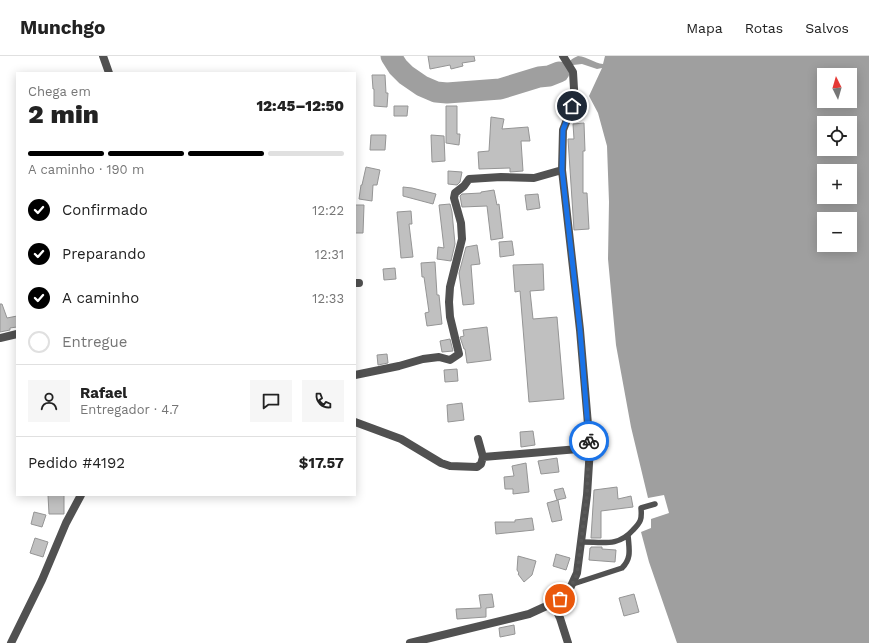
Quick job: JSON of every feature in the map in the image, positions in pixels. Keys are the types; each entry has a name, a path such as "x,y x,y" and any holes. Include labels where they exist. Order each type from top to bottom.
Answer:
{"street":[{"path":"103,56 109,72"},
{"path":"410,643 529,614 567,595 577,574 587,495 590,448 580,330 562,170 563,130 572,106 574,89 573,72 563,56"},
{"path":"356,375 399,366 415,360 439,357 450,360 459,354 450,317 449,302 450,287 462,239 461,224 454,198 455,193 464,186 469,179 500,177 534,178 562,170"},
{"path":"0,338 16,334"},
{"path":"356,422 401,439 442,463 450,466 477,467 482,464 483,457 478,439"},
{"path":"483,457 590,448"},
{"path":"10,643 42,580 66,524 80,496"},
{"path":"553,603 560,618 568,643"}],"lane":[{"path":"582,542 611,543 619,541 628,535 640,523 642,514 641,508 655,504"},
{"path":"573,584 622,568 627,563 630,554 628,535"}],"shaded area":[{"path":"578,56 603,64 605,56 869,56 869,643 677,643 649,562 641,532 651,528 651,519 669,513 664,495 648,498 631,427 616,345 608,259 609,202 607,146 598,113 589,96 602,68 597,69 582,64 573,65 564,76 558,79 531,79 564,65"}],"building":[{"path":"428,56 474,56 475,61 462,63 463,66 451,69 450,65 430,69"},
{"path":"372,75 385,75 386,93 388,93 387,107 374,106"},
{"path":"394,106 408,106 407,116 394,116"},
{"path":"446,106 457,106 457,134 460,134 459,145 446,143"},
{"path":"491,117 504,119 502,129 528,127 530,141 521,141 523,171 510,172 510,168 479,169 478,152 489,151"},
{"path":"584,123 585,151 583,151 583,193 587,193 589,229 574,230 568,139 574,139 573,124"},
{"path":"371,135 386,135 385,150 370,150"},
{"path":"431,135 444,136 445,161 432,162"},
{"path":"366,167 380,170 377,185 373,185 372,201 359,199"},
{"path":"448,171 462,172 460,182 457,185 448,184"},
{"path":"403,187 436,194 433,204 403,196"},
{"path":"494,190 497,205 499,204 503,238 491,240 487,206 462,207 460,196 462,194 481,193"},
{"path":"538,194 540,208 527,210 525,195"},
{"path":"450,204 455,244 451,261 437,259 438,247 444,248 439,205"},
{"path":"356,205 364,205 363,233 356,233"},
{"path":"411,211 412,224 409,224 413,257 401,258 397,212"},
{"path":"512,241 514,255 500,257 499,242"},
{"path":"477,245 480,264 471,265 474,304 463,305 459,273 466,247"},
{"path":"435,262 437,295 439,295 442,324 427,326 425,313 429,312 424,277 422,277 421,263"},
{"path":"543,264 544,290 530,291 533,319 557,317 564,399 529,402 520,291 515,292 513,265"},
{"path":"395,268 396,279 384,280 383,269"},
{"path":"0,304 2,304 7,318 16,316 16,327 0,332"},
{"path":"487,327 491,360 467,363 465,349 460,337 464,336 463,330"},
{"path":"450,339 453,351 442,352 440,341"},
{"path":"387,354 388,363 378,365 377,355"},
{"path":"457,369 458,381 445,382 444,370"},
{"path":"462,403 464,420 448,422 447,405"},
{"path":"533,431 535,445 521,447 520,432"},
{"path":"598,433 607,433 608,447 599,448"},
{"path":"557,458 559,472 541,474 538,461"},
{"path":"526,463 529,492 513,494 513,489 505,489 504,477 514,476 512,466"},
{"path":"617,487 618,499 631,496 633,507 601,511 601,538 591,538 594,490"},
{"path":"563,488 566,498 557,500 554,490"},
{"path":"48,496 64,496 64,514 49,514"},
{"path":"558,500 562,520 552,522 547,503"},
{"path":"34,512 46,515 42,527 31,524"},
{"path":"532,518 534,530 496,534 495,522 515,522 515,520"},
{"path":"35,538 48,542 43,557 30,553"},
{"path":"591,547 602,547 602,549 616,550 615,562 589,560"},
{"path":"556,554 570,558 566,570 553,566"},
{"path":"518,556 536,561 532,575 524,582 517,570"},
{"path":"492,594 494,607 486,608 486,617 457,619 456,609 481,608 479,595"},
{"path":"634,594 639,612 624,616 619,598"},
{"path":"514,625 515,634 500,637 499,628"}],"waterway":[{"path":"391,56 398,67 406,75 422,86 436,92 447,93 500,89 559,72"}],"way so far":[{"path":"560,599 567,595 577,574 587,495 590,448 589,441"}],"route":[{"path":"572,106 563,130 562,170 580,330 589,441"}]}
